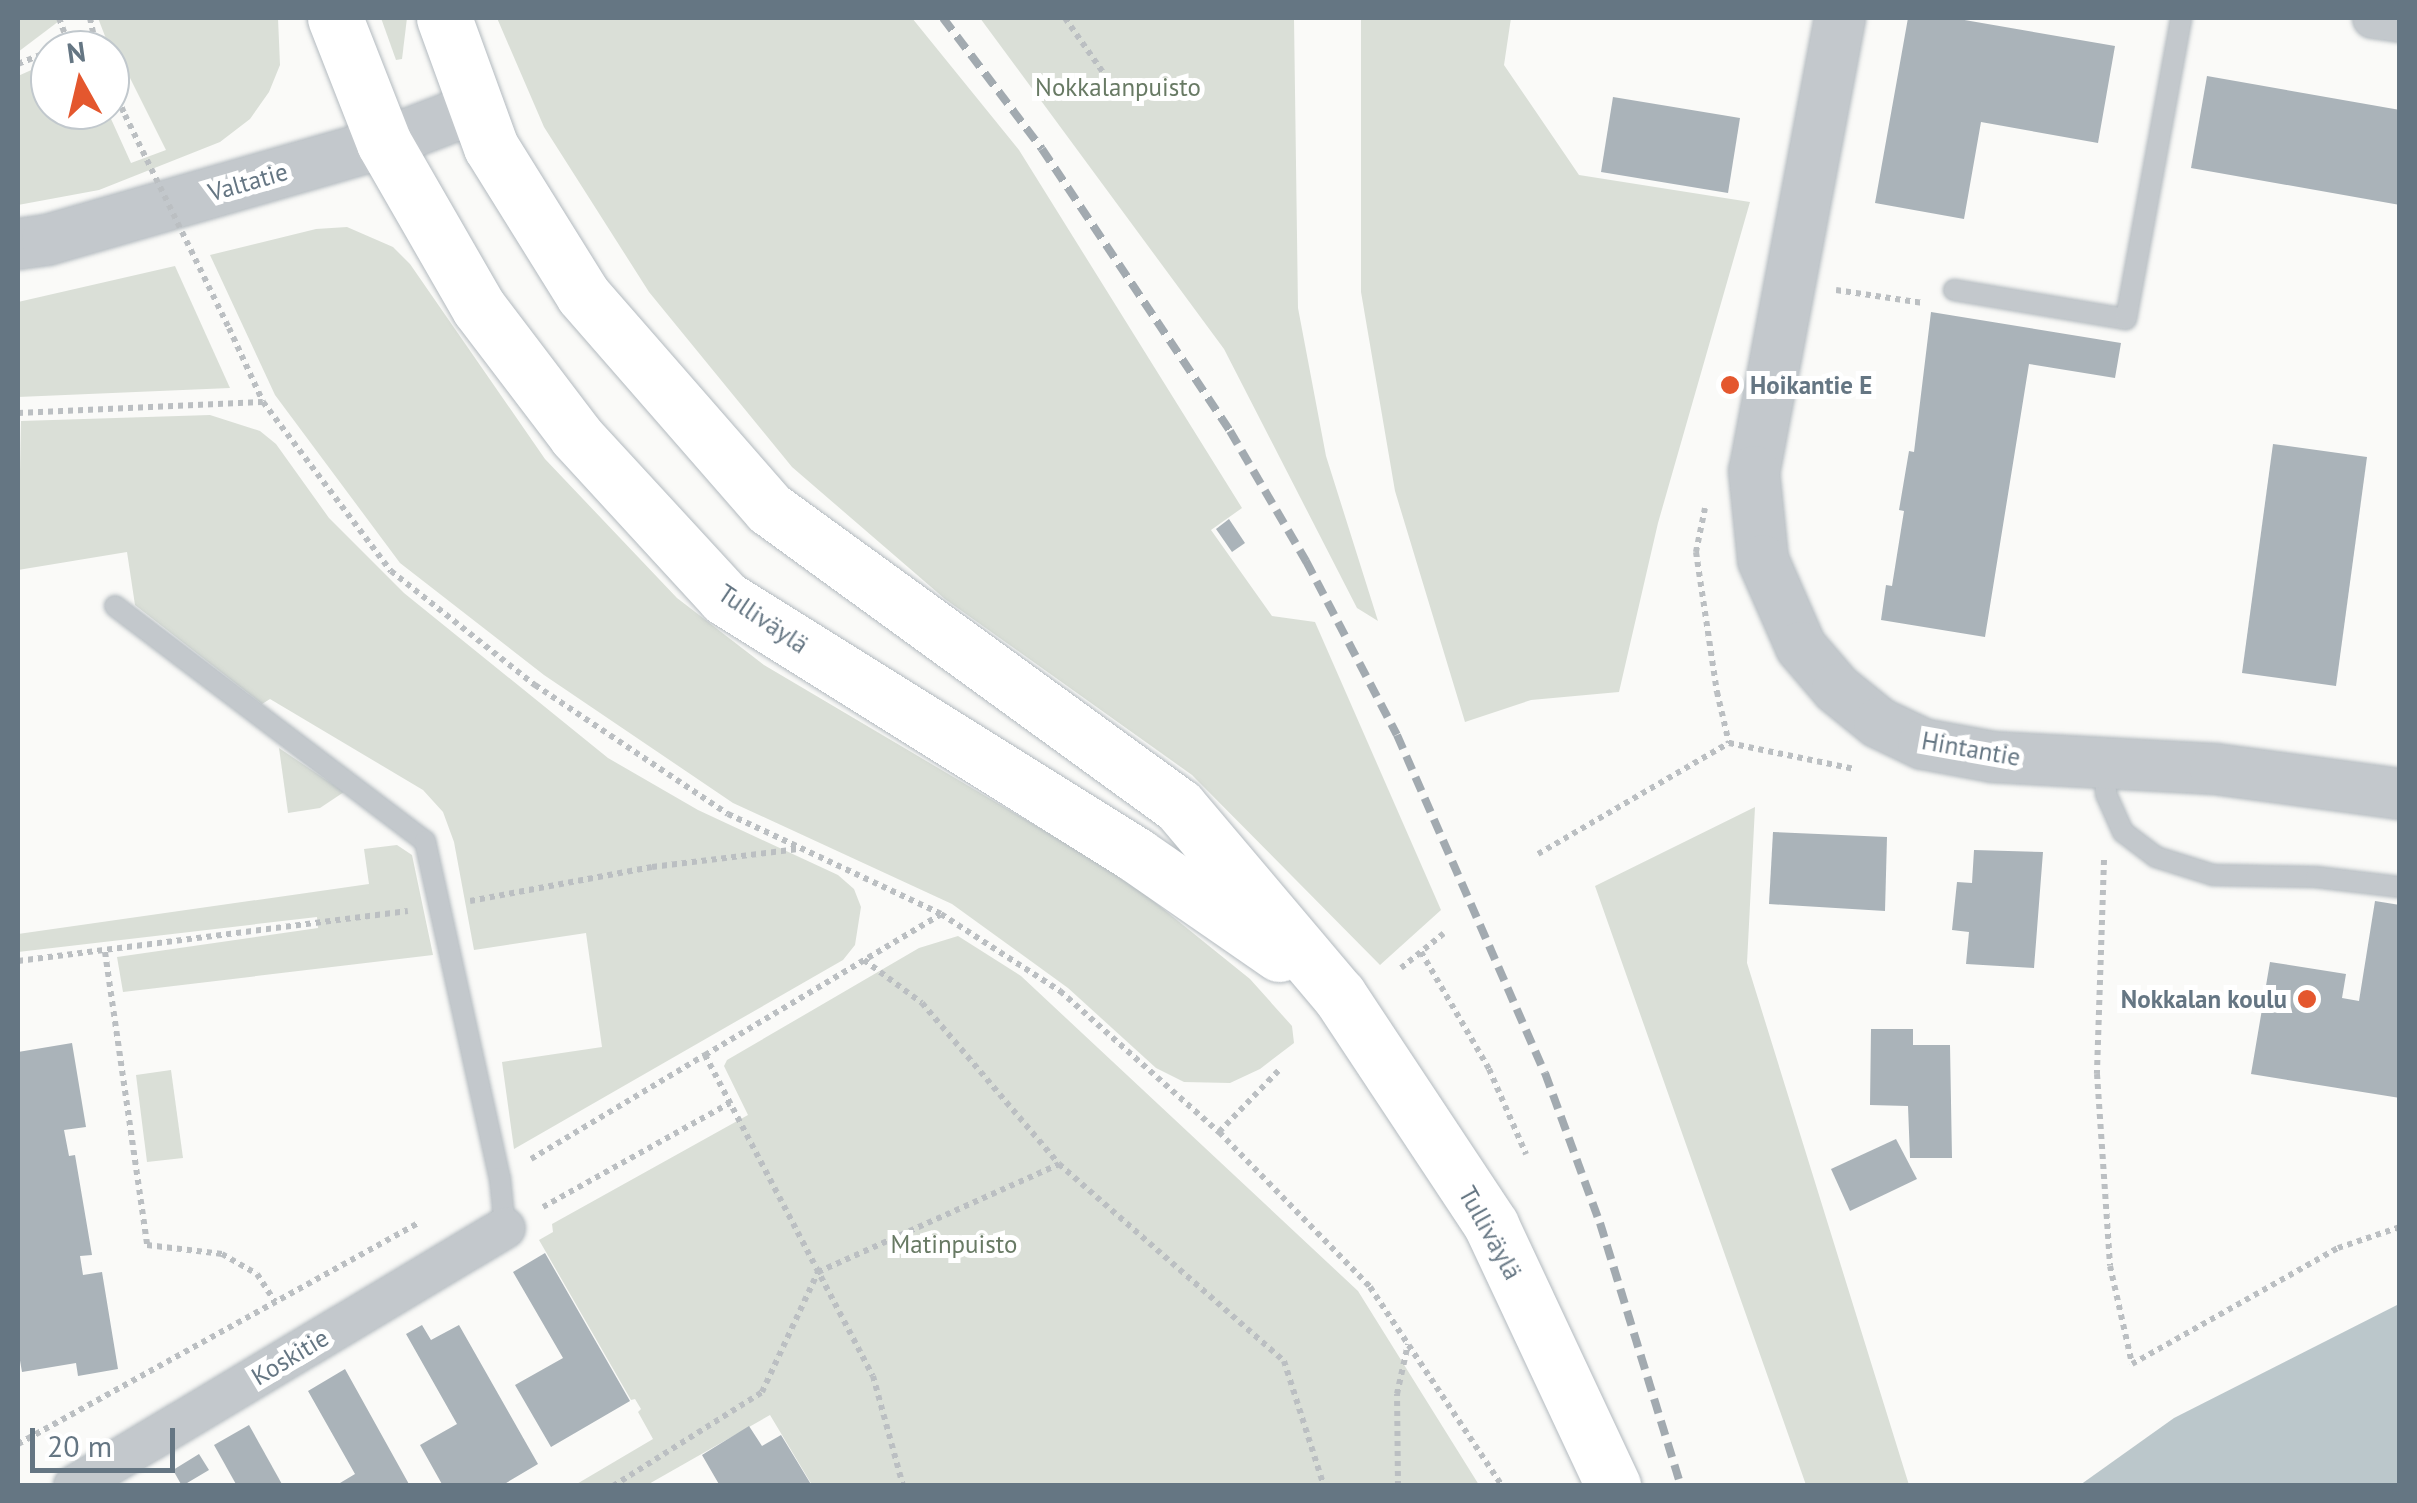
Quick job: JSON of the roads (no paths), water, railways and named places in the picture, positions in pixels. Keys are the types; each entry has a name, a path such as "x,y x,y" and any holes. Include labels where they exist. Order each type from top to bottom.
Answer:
{"main road":[{"name":"Tulliväylä","path":"335,18 384,143 479,308 576,436 724,598 1136,855 1339,996"},
{"name":"Tulliväylä","path":"444,18 491,147 582,295 770,509 1179,806 1339,996 1492,1226 1613,1486"}],"street":[{"name":"Hintantie","path":"1840,18 1754,471 1763,560 1778,602 1801,647 1837,690 1879,723 1923,744 2106,779 2233,771 2400,794"},
{"path":"2373,18 2400,22"},
{"name":"Valtatie","path":"18,244 48,240 384,143 475,108"},
{"name":"Koskitie","path":"74,1486 505,1228"}],"lane":[{"path":"1954,290 2126,319 2181,18"},
{"path":"115,606 425,840 500,1178 505,1228"},
{"path":"2106,779 2123,832 2156,857 2213,875 2316,877 2400,887"}],"railway":[{"path":"943,18 1042,149 1230,431 1306,561 1397,735 1545,1073 1600,1223 1681,1486"}],"place":[{"name":"Hoikantie E","path":"1730,385"},
{"name":"Nokkalan koulu","path":"2307,999"}],"park label":[{"name":"Nokkalanpuisto","path":"1118,87"},
{"name":"Matinpuisto","path":"954,1244"}]}
